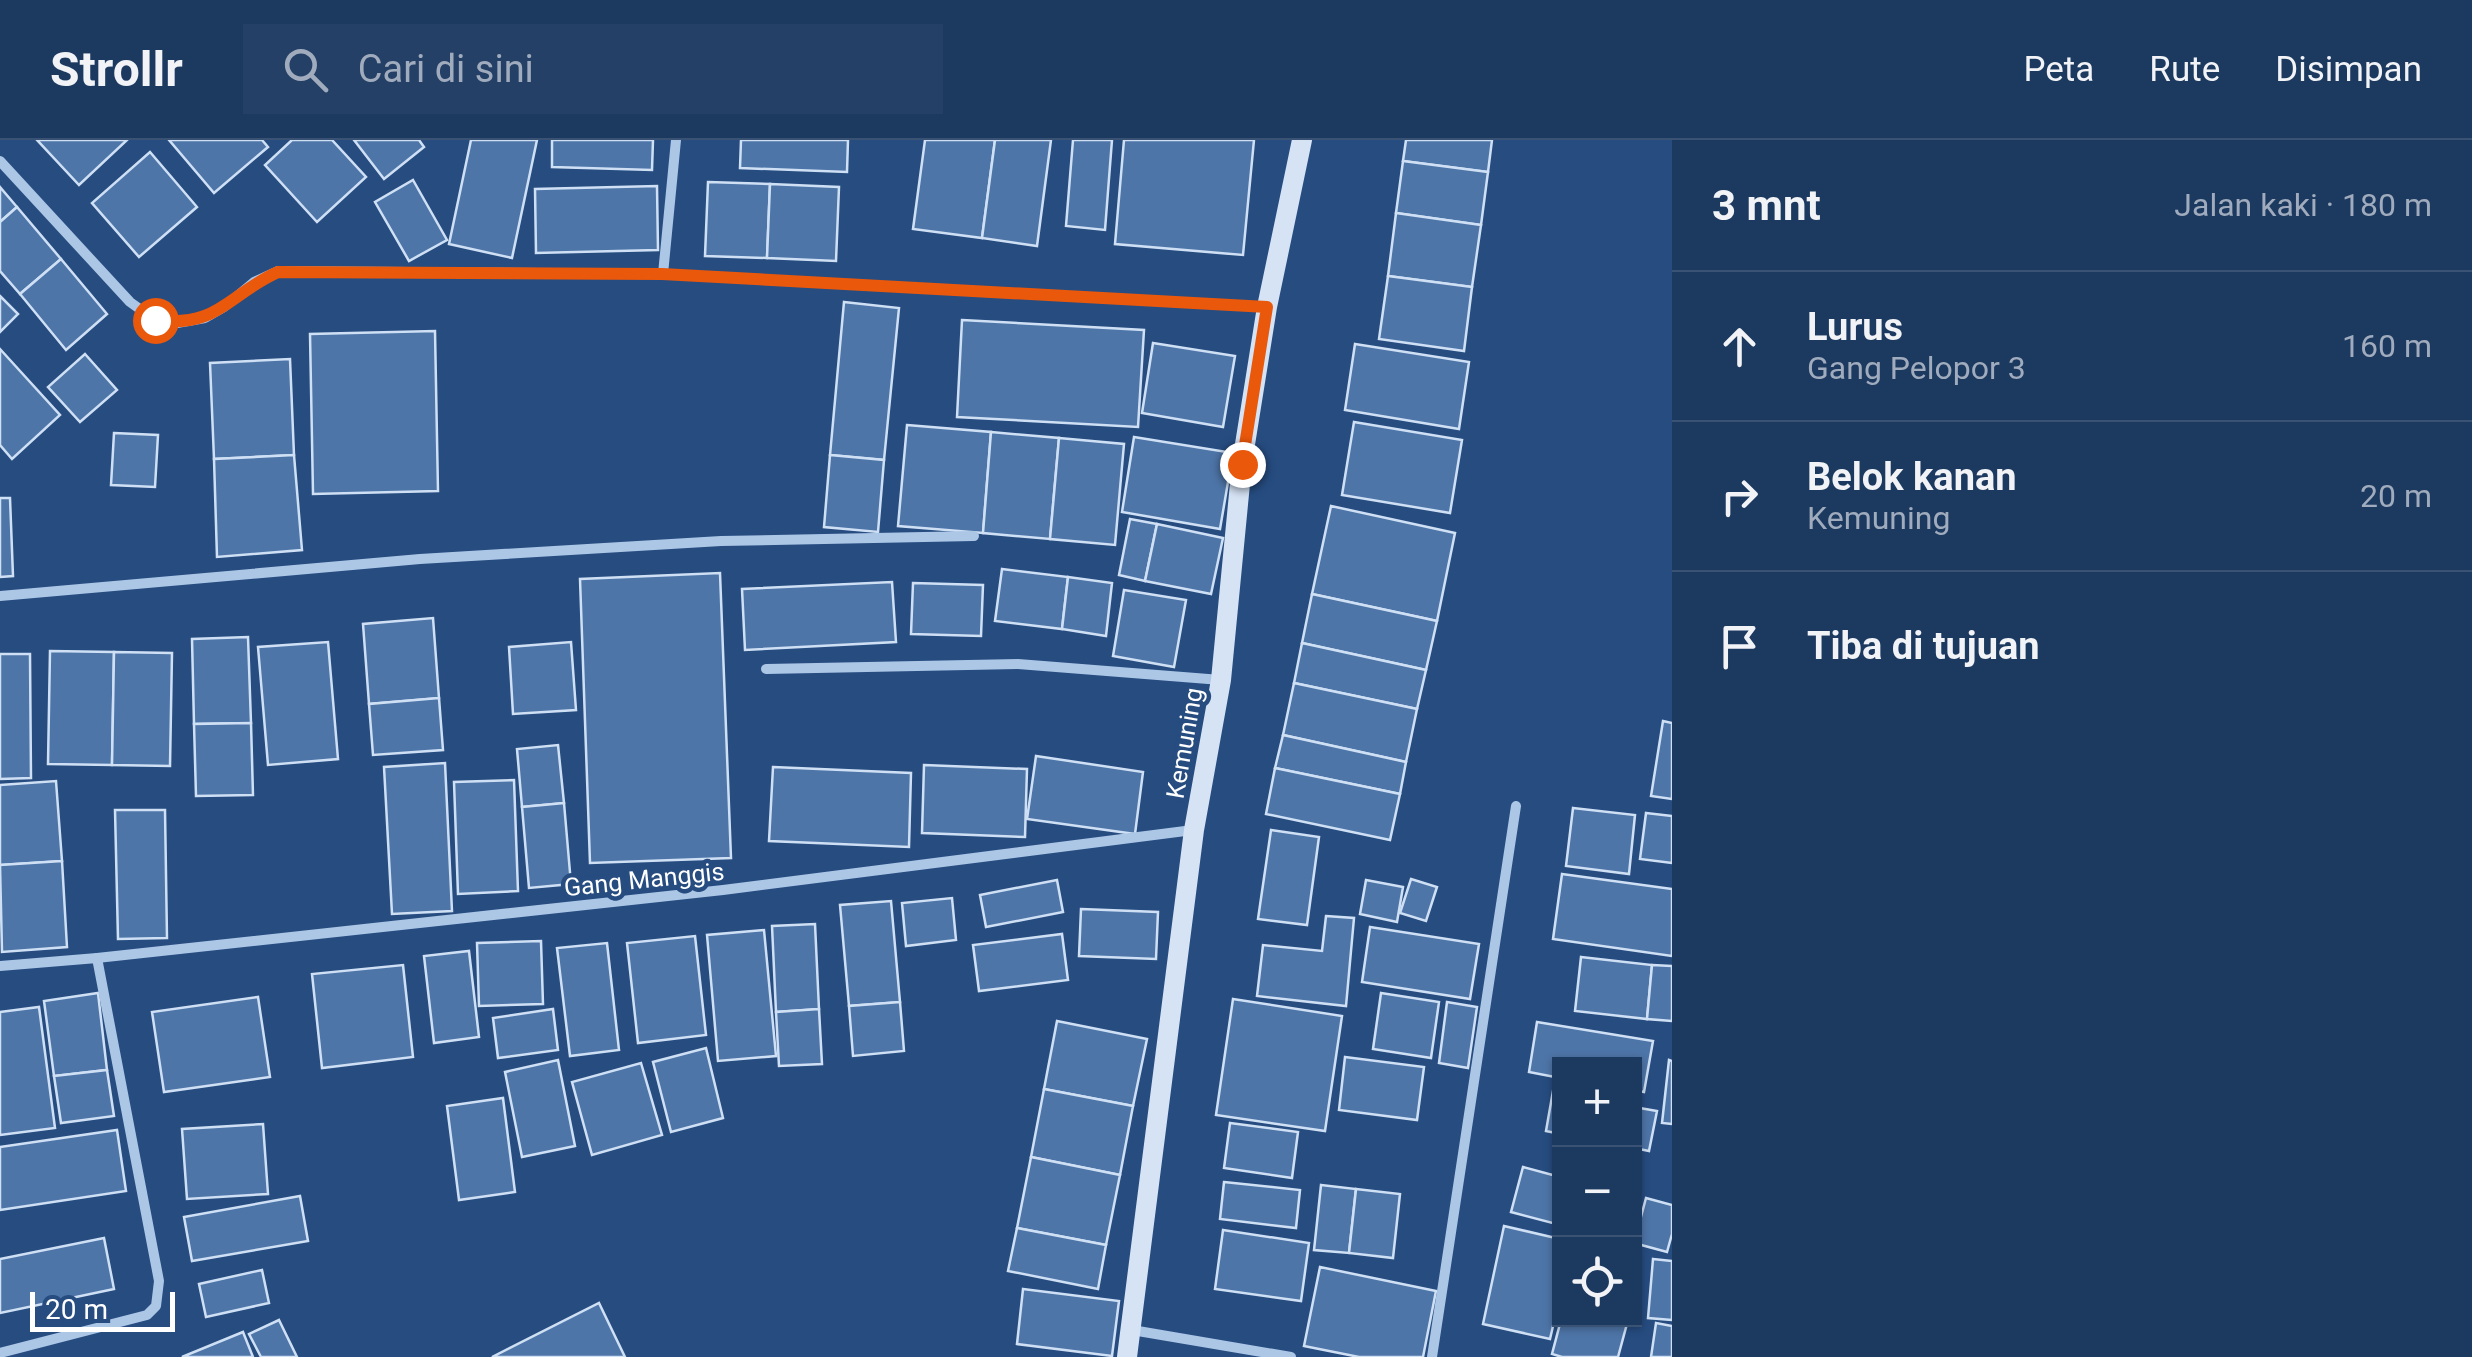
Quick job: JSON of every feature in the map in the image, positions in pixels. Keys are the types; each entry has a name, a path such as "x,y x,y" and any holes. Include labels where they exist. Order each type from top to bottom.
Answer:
{"street":[{"path":"662,274 676,140"},
{"name":"Kemuning","path":"1128,1357 1194,830 1222,680 1242,464 1267,307 1302,140"},
{"path":"0,161 130,302 155,320 177,323 205,318 254,282 278,272 662,274 1267,307"},
{"path":"0,596 439,558 720,542 974,536"},
{"path":"766,669 1018,664 1222,680"},
{"path":"1432,1357 1516,806"},
{"name":"Gang Manggis","path":"0,966 724,890 1194,830"},
{"path":"0,1353 139,1318 153,1312 156,1306 159,1281 96,958"},
{"path":"1132,1330 1291,1357"}],"building":[{"path":"37,140 127,140 79,185"},
{"path":"169,140 262,140 268,147 214,193"},
{"path":"292,140 332,140 366,177 317,222 265,165"},
{"path":"354,140 419,140 424,147 384,179"},
{"path":"471,140 537,140 512,258 449,244"},
{"path":"552,140 653,140 652,170 552,167"},
{"path":"741,140 848,140 847,172 740,168"},
{"path":"925,140 995,140 982,238 913,229"},
{"path":"995,140 1051,140 1037,246 982,238"},
{"path":"1073,140 1112,140 1105,230 1066,226"},
{"path":"1124,140 1254,140 1243,255 1115,244"},
{"path":"1406,140 1492,140 1488,172 1403,161"},
{"path":"150,152 197,207 139,257 92,203"},
{"path":"1403,161 1488,172 1481,225 1396,213"},
{"path":"413,180 447,240 409,261 375,202"},
{"path":"708,182 770,184 767,258 705,256"},
{"path":"770,184 839,187 836,261 767,258"},
{"path":"657,186 658,250 536,253 535,189"},
{"path":"0,187 17,207 0,222"},
{"path":"17,207 61,259 20,294 0,271 0,222"},
{"path":"1396,213 1481,225 1472,287 1388,276"},
{"path":"61,259 107,314 66,350 20,294"},
{"path":"1388,276 1472,287 1464,351 1379,339"},
{"path":"0,296 18,314 0,332"},
{"path":"844,302 899,308 884,460 830,455"},
{"path":"962,320 1144,330 1138,427 957,417"},
{"path":"435,331 438,491 313,494 310,334"},
{"path":"1153,343 1235,356 1223,427 1142,413"},
{"path":"1355,344 1469,362 1459,429 1345,410"},
{"path":"0,349 60,415 12,459 0,445"},
{"path":"85,354 117,390 80,422 48,387"},
{"path":"290,359 294,455 214,459 210,363"},
{"path":"1354,422 1462,440 1450,513 1342,495"},
{"path":"907,425 991,432 983,533 898,526"},
{"path":"991,432 1059,438 1050,539 983,533"},
{"path":"114,433 158,435 155,487 111,485"},
{"path":"1134,437 1233,453 1220,529 1122,512"},
{"path":"1059,438 1124,444 1115,545 1050,539"},
{"path":"294,455 302,550 217,557 214,459"},
{"path":"830,455 884,460 878,532 824,527"},
{"path":"0,498 10,498 13,576 0,577"},
{"path":"1331,506 1455,533 1437,621 1312,594"},
{"path":"1130,519 1157,524 1145,581 1119,575"},
{"path":"1157,524 1223,538 1211,594 1145,581"},
{"path":"1002,569 1068,577 1062,629 995,621"},
{"path":"720,573 731,858 590,863 580,579"},
{"path":"1068,577 1112,583 1106,636 1062,629"},
{"path":"892,582 896,642 745,650 742,589"},
{"path":"913,583 983,585 981,636 911,634"},
{"path":"1124,590 1186,600 1174,667 1113,656"},
{"path":"1312,594 1437,621 1426,670 1302,643"},
{"path":"433,618 439,698 369,704 363,624"},
{"path":"248,637 251,723 194,724 192,639"},
{"path":"328,642 338,759 268,765 258,647"},
{"path":"571,642 576,710 513,714 509,647"},
{"path":"1302,643 1426,670 1417,709 1294,683"},
{"path":"50,651 114,652 112,765 48,764"},
{"path":"114,652 172,653 170,766 112,765"},
{"path":"0,654 30,654 31,778 0,779"},
{"path":"1294,683 1417,709 1406,762 1283,735"},
{"path":"439,698 443,750 373,755 369,704"},
{"path":"1663,721 1672,723 1672,799 1651,796"},
{"path":"251,723 253,795 196,796 194,724"},
{"path":"1283,735 1406,762 1400,794 1275,768"},
{"path":"558,745 564,803 522,807 517,749"},
{"path":"1036,756 1143,772 1135,834 1027,819"},
{"path":"445,763 452,911 392,914 384,767"},
{"path":"924,765 1027,769 1025,837 922,833"},
{"path":"773,767 911,773 909,847 769,841"},
{"path":"1275,768 1400,794 1390,840 1266,814"},
{"path":"514,780 518,891 458,894 454,782"},
{"path":"56,781 62,861 0,865 0,785"},
{"path":"564,803 571,884 529,888 522,807"},
{"path":"1573,808 1635,815 1629,874 1566,866"},
{"path":"115,810 165,810 167,938 118,939"},
{"path":"1646,813 1672,816 1672,863 1640,859"},
{"path":"1271,830 1319,837 1307,925 1258,919"},
{"path":"62,861 67,947 2,952 0,865"},
{"path":"1562,874 1672,889 1672,956 1553,939"},
{"path":"1411,879 1437,887 1426,921 1400,913"},
{"path":"1057,880 1063,912 986,927 980,895"},
{"path":"1366,880 1403,887 1397,922 1360,914"},
{"path":"952,898 956,940 906,946 902,903"},
{"path":"891,901 900,1002 849,1006 840,905"},
{"path":"1081,909 1158,912 1156,959 1079,956"},
{"path":"1326,916 1354,918 1346,1006 1257,996 1263,945 1322,951"},
{"path":"815,924 819,1009 776,1012 772,926"},
{"path":"1370,927 1479,944 1470,999 1362,982"},
{"path":"764,930 776,1056 718,1061 707,935"},
{"path":"1062,934 1068,980 979,991 973,945"},
{"path":"695,936 706,1035 638,1043 627,943"},
{"path":"541,941 543,1004 479,1006 477,943"},
{"path":"607,943 619,1050 570,1056 557,948"},
{"path":"469,951 479,1037 434,1043 424,956"},
{"path":"1581,957 1652,965 1647,1019 1575,1011"},
{"path":"403,965 413,1057 322,1068 312,974"},
{"path":"1652,965 1672,966 1672,1021 1647,1019"},
{"path":"98,993 107,1070 54,1076 44,1001"},
{"path":"1381,993 1439,1002 1431,1058 1373,1049"},
{"path":"258,997 270,1077 164,1092 152,1012"},
{"path":"1233,999 1342,1016 1325,1131 1216,1115"},
{"path":"900,1002 904,1051 853,1056 849,1006"},
{"path":"1447,1002 1477,1007 1468,1068 1439,1063"},
{"path":"39,1007 55,1128 0,1135 0,1012"},
{"path":"553,1009 558,1050 498,1058 493,1018"},
{"path":"819,1009 822,1064 779,1066 776,1012"},
{"path":"1057,1021 1147,1039 1133,1106 1044,1089"},
{"path":"1537,1022 1653,1041 1644,1092 1642,1057 1552,1057 1552,1076 1529,1072"},
{"path":"706,1048 723,1118 671,1132 653,1062"},
{"path":"1345,1057 1424,1067 1417,1120 1339,1110"},
{"path":"558,1060 575,1146 522,1157 505,1072"},
{"path":"1669,1060 1672,1061 1672,1124 1662,1123"},
{"path":"641,1063 662,1135 592,1155 572,1082"},
{"path":"107,1070 114,1116 61,1123 54,1076"},
{"path":"1044,1089 1133,1106 1120,1175 1031,1157"},
{"path":"1552,1097 1552,1132 1546,1131"},
{"path":"503,1098 515,1192 459,1200 447,1106"},
{"path":"1642,1108 1657,1111 1649,1151 1642,1150"},
{"path":"1230,1123 1298,1132 1292,1178 1224,1168"},
{"path":"263,1124 268,1194 187,1199 182,1129"},
{"path":"117,1130 126,1191 0,1210 0,1147"},
{"path":"1031,1157 1120,1175 1106,1245 1017,1228"},
{"path":"1523,1167 1552,1175 1552,1223 1511,1212"},
{"path":"1224,1182 1300,1190 1296,1228 1220,1219"},
{"path":"1321,1185 1356,1189 1349,1253 1314,1250"},
{"path":"1356,1189 1400,1194 1393,1258 1349,1253"},
{"path":"300,1196 308,1241 192,1261 184,1217"},
{"path":"1646,1198 1672,1205 1672,1234 1667,1252 1642,1245"},
{"path":"1504,1226 1552,1237 1550,1339 1483,1324"},
{"path":"1017,1228 1106,1245 1098,1289 1008,1271"},
{"path":"1223,1230 1309,1243 1301,1301 1215,1289"},
{"path":"104,1238 114,1289 0,1313 0,1259"},
{"path":"1653,1259 1672,1261 1672,1320 1648,1318"},
{"path":"1320,1267 1436,1291 1423,1357 1359,1357 1304,1346"},
{"path":"262,1270 269,1303 206,1317 199,1284"},
{"path":"1023,1289 1119,1301 1112,1356 1017,1344"},
{"path":"599,1303 625,1357 492,1357"},
{"path":"279,1320 297,1357 261,1357 249,1334"},
{"path":"1656,1323 1672,1326 1672,1357 1651,1357"},
{"path":"1559,1327 1626,1327 1618,1357 1552,1354"},
{"path":"243,1332 253,1357 182,1357"}],"route":[{"path":"155,320 177,323 205,318 254,282 278,272 662,274 1267,307 1242,464"}]}
